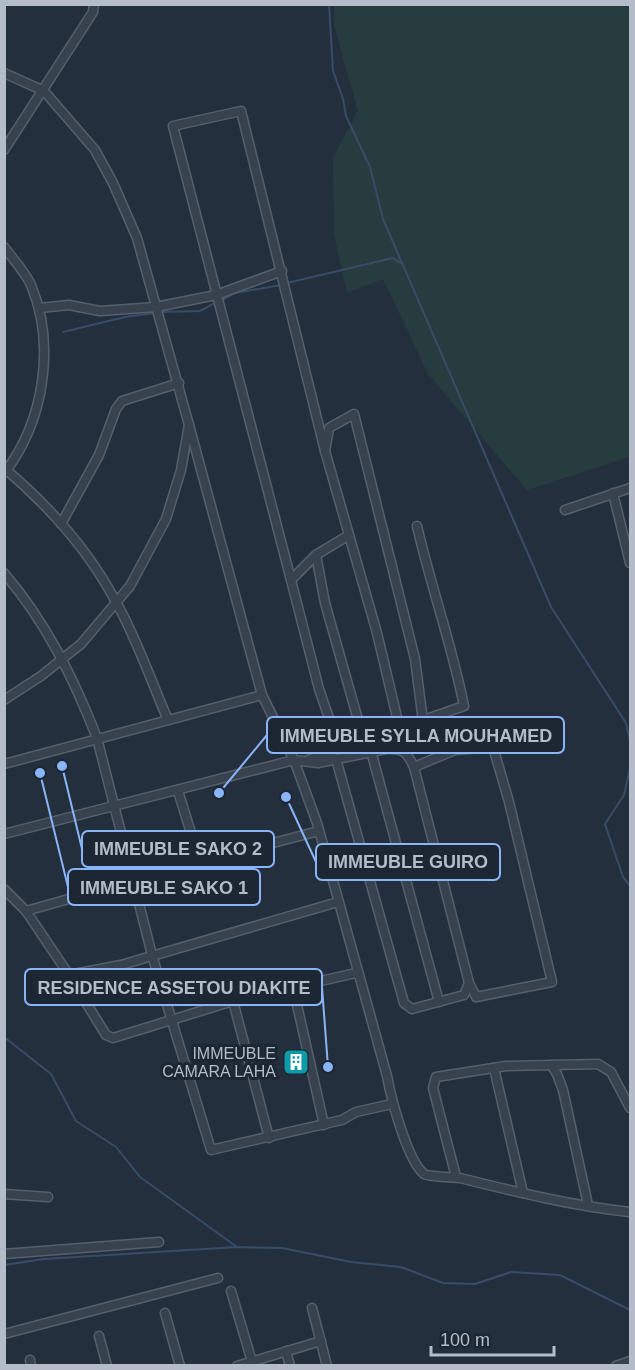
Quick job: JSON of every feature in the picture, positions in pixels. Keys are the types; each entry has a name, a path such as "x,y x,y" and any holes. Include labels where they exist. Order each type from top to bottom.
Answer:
{"street":[{"path":"4,150 93,12 94,4"},
{"path":"4,73 44,91 95,150 114,183 137,238 179,383 262,695 294,760 319,831 356,973 387,1076 392,1104 408,1148 424,1174 456,1177 523,1193 630,1212"},
{"path":"340,750 319,689 173,126 241,111 325,451 400,730"},
{"path":"4,247 30,282 39,309 44,347 42,390 26,437 5,470 61,524 80,547 117,603 168,720"},
{"path":"39,309 69,305 100,311 156,307 216,295 282,271"},
{"path":"61,524 99,456 122,401 179,383"},
{"path":"325,451 329,428 354,414 415,659 423,721"},
{"path":"4,700 81,644 130,586 166,519 181,470 189,425"},
{"path":"565,510 630,488"},
{"path":"613,493 629,550 630,563"},
{"path":"305,761 464,706 453,652 429,578 417,526"},
{"path":"291,580 316,555 349,535"},
{"path":"316,555 326,603 364,741"},
{"path":"6,577 42,623 62,660 97,738 152,955 211,1150 324,1125 342,1120 356,1112 392,1104"},
{"path":"4,764 262,695"},
{"path":"4,834 114,808 294,760 318,763 397,748 408,753 414,767 469,983 476,997 552,982 509,802 493,747 455,750 414,767"},
{"path":"371,752 440,1002"},
{"path":"336,759 404,1003 412,1009 464,995 469,983"},
{"path":"178,791 200,862"},
{"path":"26,911 319,831"},
{"path":"4,888 26,911 106,1035 113,1038 233,1001 356,973"},
{"path":"69,975 121,965 338,902"},
{"path":"293,987 324,1125"},
{"path":"233,1001 268,1138"},
{"path":"551,1065 560,1080 588,1205"},
{"path":"456,1177 433,1080 436,1077 494,1068 603,1065 611,1072 630,1108"},
{"path":"494,1068 523,1193"},
{"path":"4,1194 48,1197"},
{"path":"4,1254 159,1242"},
{"path":"4,1334 218,1278"},
{"path":"231,1291 253,1363"},
{"path":"312,1308 327,1365"},
{"path":"165,1313 180,1365"},
{"path":"99,1336 107,1365"},
{"path":"237,1365 253,1363 321,1341"},
{"path":"286,1351 290,1365"},
{"path":"616,1365 630,1361"}],"green space":[{"path":"334,5 630,5 630,457 527,490 428,374 383,279 347,293 334,235 333,157 358,111 334,26"}],"waterway":[{"path":"329,4 333,71 343,99 346,116 370,167 383,219 551,607 626,723 630,741"},
{"path":"287,283 393,258 402,264"},
{"path":"220,301 235,293 281,285"},
{"path":"160,312 200,311 215,303"},
{"path":"63,332 125,317 154,313"},
{"path":"630,768 624,795 605,824 623,877 630,886"},
{"path":"4,1037 51,1074 76,1121 116,1147 140,1177 237,1247"},
{"path":"4,1265 44,1259 237,1247 282,1248 351,1262 401,1267 443,1283 475,1284 511,1272 560,1275 630,1310"}],"place":[{"name":"IMMEUBLE SAKO 2","path":"62,766"},
{"name":"IMMEUBLE SAKO 1","path":"40,773"},
{"name":"IMMEUBLE SYLLA MOUHAMED","path":"219,793"},
{"name":"IMMEUBLE GUIRO","path":"286,797"},
{"name":"IMMEUBLE CAMARA LAHA","path":"296,1062"},
{"name":"RESIDENCE ASSETOU DIAKITE","path":"328,1067"}]}
